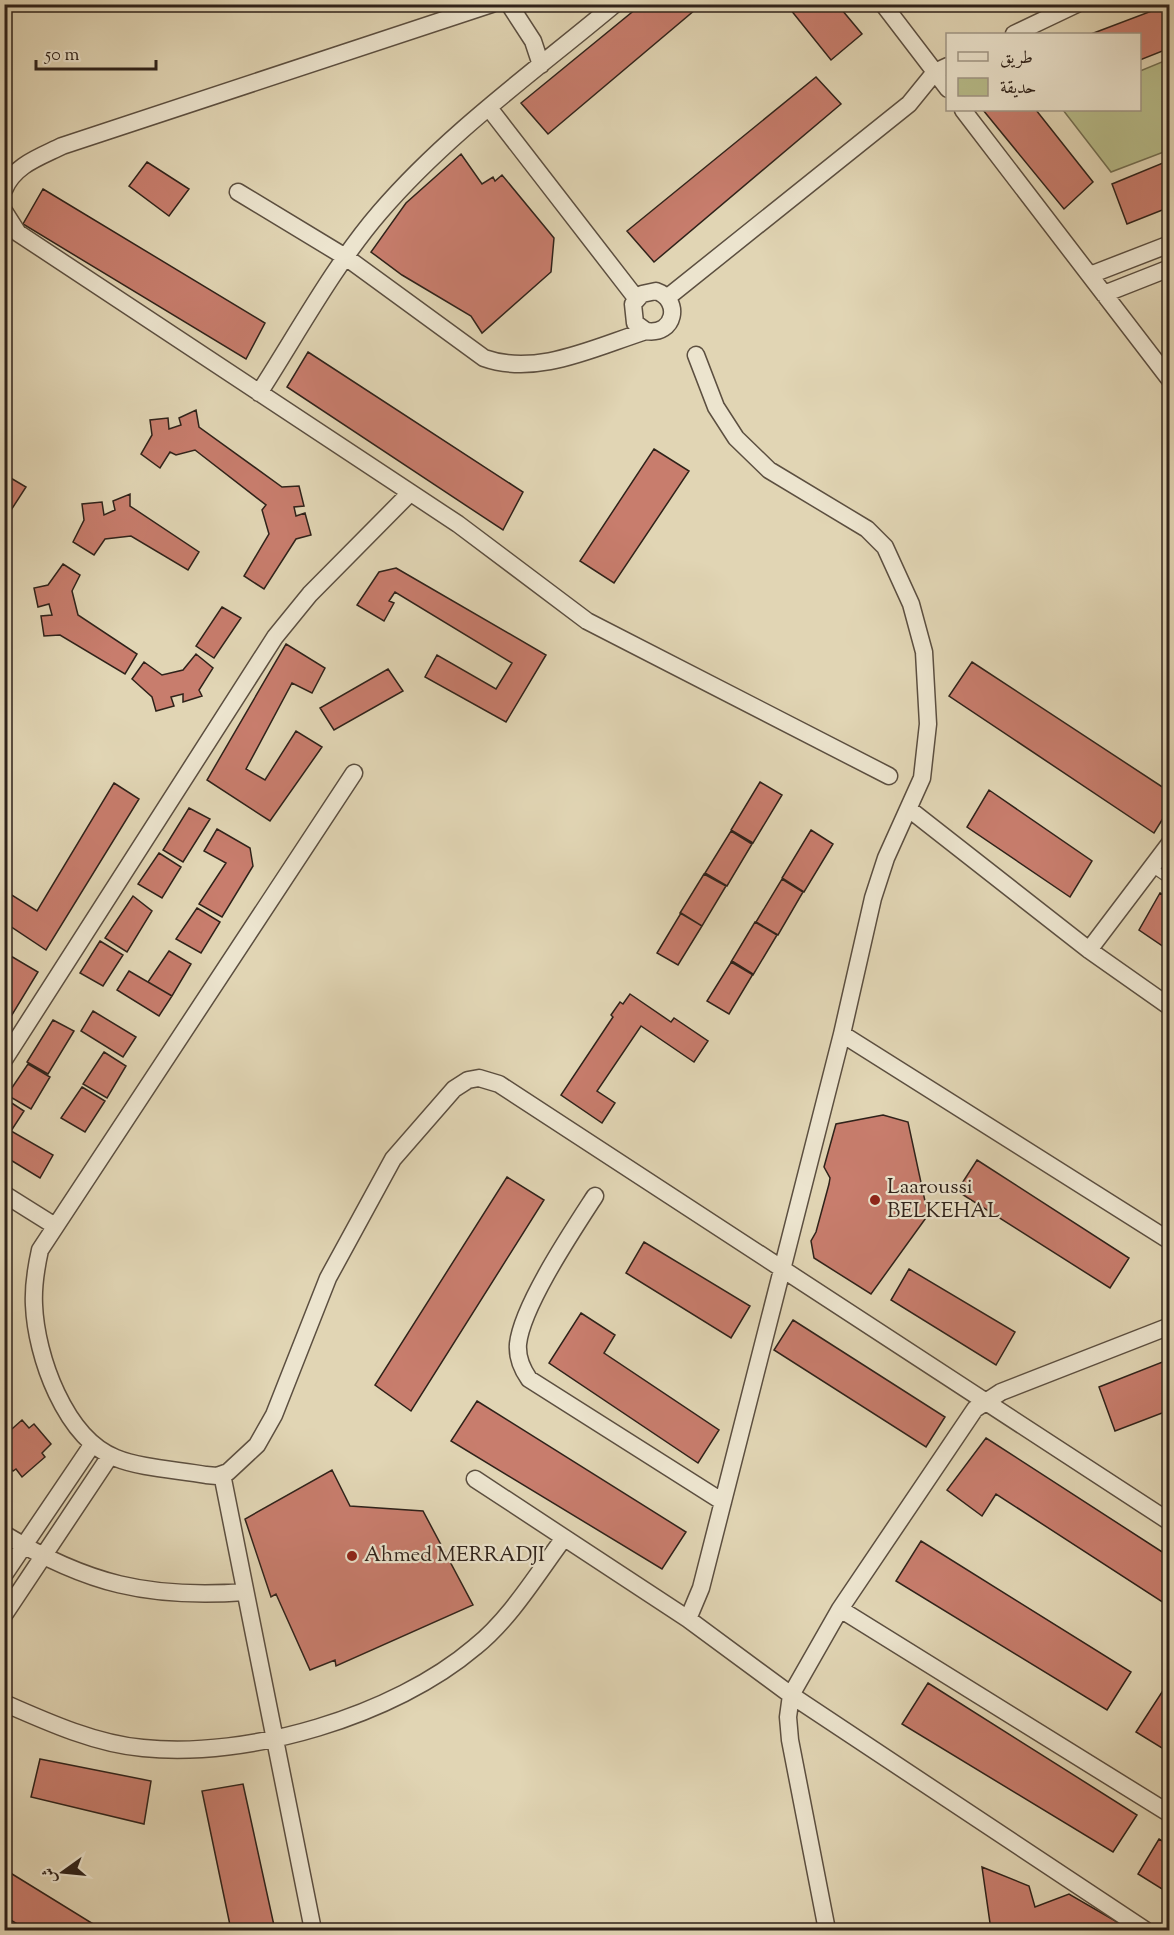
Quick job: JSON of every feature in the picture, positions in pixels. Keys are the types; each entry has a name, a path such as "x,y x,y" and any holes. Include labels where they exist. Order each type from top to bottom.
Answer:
{"street":[{"path":"4,176 62,146 492,4"},
{"path":"509,4 533,41 541,65"},
{"path":"259,393 346,258 380,212 408,182 489,108 615,4"},
{"path":"883,4 941,69 946,83"},
{"path":"1016,33 1077,4"},
{"path":"668,297 909,104 941,69"},
{"path":"489,108 636,298"},
{"path":"964,111 1170,380"},
{"path":"4,190 8,180 26,163"},
{"path":"238,192 346,258 484,358 502,364 526,365 552,361 646,332 659,332 670,324 673,310 668,297 656,291 648,291 636,298 633,304 632,317 635,323 646,332"},
{"path":"7,220 18,233 458,524 587,621 889,776"},
{"path":"1090,275 1170,244"},
{"path":"1104,294 1170,268"},
{"path":"688,1619 701,1587 723,1502 842,1034 873,898 886,858 922,778 928,724 924,652 911,604 885,547 867,529 769,470 736,438 716,407 696,355"},
{"path":"4,1060 275,637 310,594 410,493"},
{"path":"354,773 40,1250 34,1277 37,1334 49,1374 69,1417 92,1444 118,1460 195,1473 222,1474 240,1464 257,1445 274,1415 328,1278 393,1159 454,1089 468,1080 479,1078 499,1084 1170,1522"},
{"path":"909,809 1089,950 1170,1007"},
{"path":"1089,950 1170,843"},
{"path":"842,1034 1170,1241"},
{"path":"4,1194 55,1226"},
{"path":"595,1196 565,1243 525,1322 518,1344 522,1370 529,1379 723,1502"},
{"path":"828,1930 788,1729 791,1695 840,1609 969,1417 983,1402 1001,1392 1170,1326"},
{"path":"4,1575 92,1444"},
{"path":"4,1615 110,1456"},
{"path":"222,1474 313,1930"},
{"path":"475,1479 688,1619 791,1695 1145,1930"},
{"path":"4,1534 80,1574 111,1584 163,1593 204,1595 246,1592"},
{"path":"4,1703 99,1739 142,1748 194,1749 275,1739 321,1728 356,1716 402,1693 476,1647 509,1611 564,1538"},
{"path":"840,1609 1170,1814"}],"lane":[{"path":"1151,867 1170,880"}],"green space":[{"path":"1169,59 1169,150 1111,172 1064,111 1141,111 1141,71"}],"building":[{"path":"642,4 702,4 548,134 521,103"},
{"path":"786,4 837,4 862,34 831,60"},
{"path":"1170,4 1170,48 1141,60 1141,33 1094,33"},
{"path":"816,77 841,104 654,262 627,231"},
{"path":"984,111 1037,111 1093,182 1064,209"},
{"path":"461,154 482,184 493,177 495,181 502,175 554,238 551,272 482,333 471,316 402,275 371,252 406,203"},
{"path":"1170,160 1170,207 1127,224 1112,184"},
{"path":"147,162 189,189 169,216 129,186"},
{"path":"43,189 265,323 246,359 23,224"},
{"path":"308,352 523,492 503,530 287,387"},
{"path":"196,410 199,427 282,487 299,486 304,506 294,507 296,516 305,513 311,535 296,539 264,589 244,576 269,534 262,510 266,505 195,450 176,455 170,452 160,468 141,454 152,435 150,420 168,418 169,429 181,425 179,418"},
{"path":"654,449 689,471 614,583 580,561"},
{"path":"4,474 26,487 4,521"},
{"path":"130,494 130,506 199,552 188,570 131,536 105,539 94,555 73,542 84,520 82,504 102,502 104,515 115,510 113,501"},
{"path":"63,564 80,575 72,591 78,615 137,654 125,674 60,635 44,636 41,616 52,615 49,604 38,607 34,588 48,585"},
{"path":"396,568 546,655 506,722 425,677 437,655 496,689 512,663 395,592 389,601 394,603 384,621 357,605 379,572"},
{"path":"222,607 241,618 214,658 196,646"},
{"path":"286,644 325,668 312,693 292,683 246,769 265,780 296,731 322,747 270,821 207,780"},
{"path":"196,654 213,668 199,690 202,696 183,702 183,694 171,697 174,706 156,711 152,697 132,679 144,662 162,675 183,670"},
{"path":"972,662 1170,792 1170,807 1154,833 949,696"},
{"path":"388,669 403,691 334,730 320,708"},
{"path":"760,782 782,795 753,843 731,830"},
{"path":"114,783 139,799 46,950 4,922 4,890 37,911"},
{"path":"989,790 1092,861 1070,897 967,827"},
{"path":"189,808 210,819 183,862 163,850"},
{"path":"217,829 250,848 253,866 222,917 199,904 226,863 204,851"},
{"path":"811,830 833,844 804,892 782,878"},
{"path":"731,831 752,844 727,886 705,873"},
{"path":"159,853 181,867 162,898 138,884"},
{"path":"704,874 726,886 702,926 680,913"},
{"path":"782,879 803,892 778,935 756,922"},
{"path":"1160,893 1170,899 1170,951 1139,930"},
{"path":"133,896 152,911 127,952 105,938"},
{"path":"197,908 220,922 201,953 176,939"},
{"path":"681,913 702,926 678,965 657,953"},
{"path":"755,922 777,935 753,975 731,962"},
{"path":"100,941 123,955 103,986 80,973"},
{"path":"169,951 191,964 172,996 148,982"},
{"path":"4,952 38,972 4,1028"},
{"path":"732,961 753,974 729,1014 707,1001"},
{"path":"129,971 172,996 159,1016 117,990"},
{"path":"630,994 671,1022 674,1018 708,1041 694,1062 641,1026 597,1091 615,1103 602,1123 561,1095 613,1017 611,1015 620,1002 623,1004"},
{"path":"93,1011 136,1037 123,1057 81,1031"},
{"path":"53,1020 74,1031 48,1074 27,1062"},
{"path":"104,1052 126,1066 107,1098 83,1084"},
{"path":"28,1064 50,1077 31,1109 7,1095"},
{"path":"82,1087 105,1101 85,1132 61,1118"},
{"path":"4,1098 24,1111 11,1131 53,1155 40,1178 4,1156"},
{"name":"Laaroussi BELKEHAL","path":"883,1115 908,1122 928,1215 871,1294 814,1258 811,1241 816,1232 829,1184 830,1178 824,1167 836,1124"},
{"path":"977,1160 1129,1258 1110,1288 957,1191"},
{"path":"507,1177 544,1200 411,1411 375,1385"},
{"path":"644,1242 750,1306 731,1338 626,1273"},
{"path":"909,1269 1015,1332 996,1365 891,1300"},
{"path":"581,1313 615,1335 604,1353 719,1430 698,1463 549,1363"},
{"path":"793,1320 945,1417 926,1447 774,1350"},
{"path":"1170,1359 1170,1410 1115,1431 1099,1387"},
{"path":"477,1401 686,1532 662,1569 451,1441"},
{"path":"22,1420 29,1428 34,1424 51,1444 42,1453 45,1457 22,1477 16,1469 13,1471 4,1462 4,1436"},
{"path":"986,1438 1170,1557 1170,1600 1167,1605 996,1494 982,1516 947,1490"},
{"name":"Ahmed MERRADJI","path":"332,1470 350,1506 423,1511 473,1605 336,1666 335,1660 310,1670 276,1594 271,1597 245,1519"},
{"path":"921,1541 1131,1672 1107,1710 896,1581"},
{"path":"928,1683 1137,1815 1113,1852 902,1724"},
{"path":"1162,1692 1170,1697 1170,1753 1136,1732"},
{"path":"40,1759 151,1781 144,1824 31,1797"},
{"path":"243,1784 275,1930 231,1930 202,1791"},
{"path":"1159,1839 1170,1846 1170,1894 1138,1874"},
{"path":"982,1867 1029,1886 1035,1907 1069,1894 1131,1930 991,1930"},
{"path":"4,1869 103,1930 27,1930 4,1916"}],"place":[{"name":"Laaroussi BELKEHAL","path":"875,1200"},
{"name":"Ahmed MERRADJI","path":"352,1556"}]}
